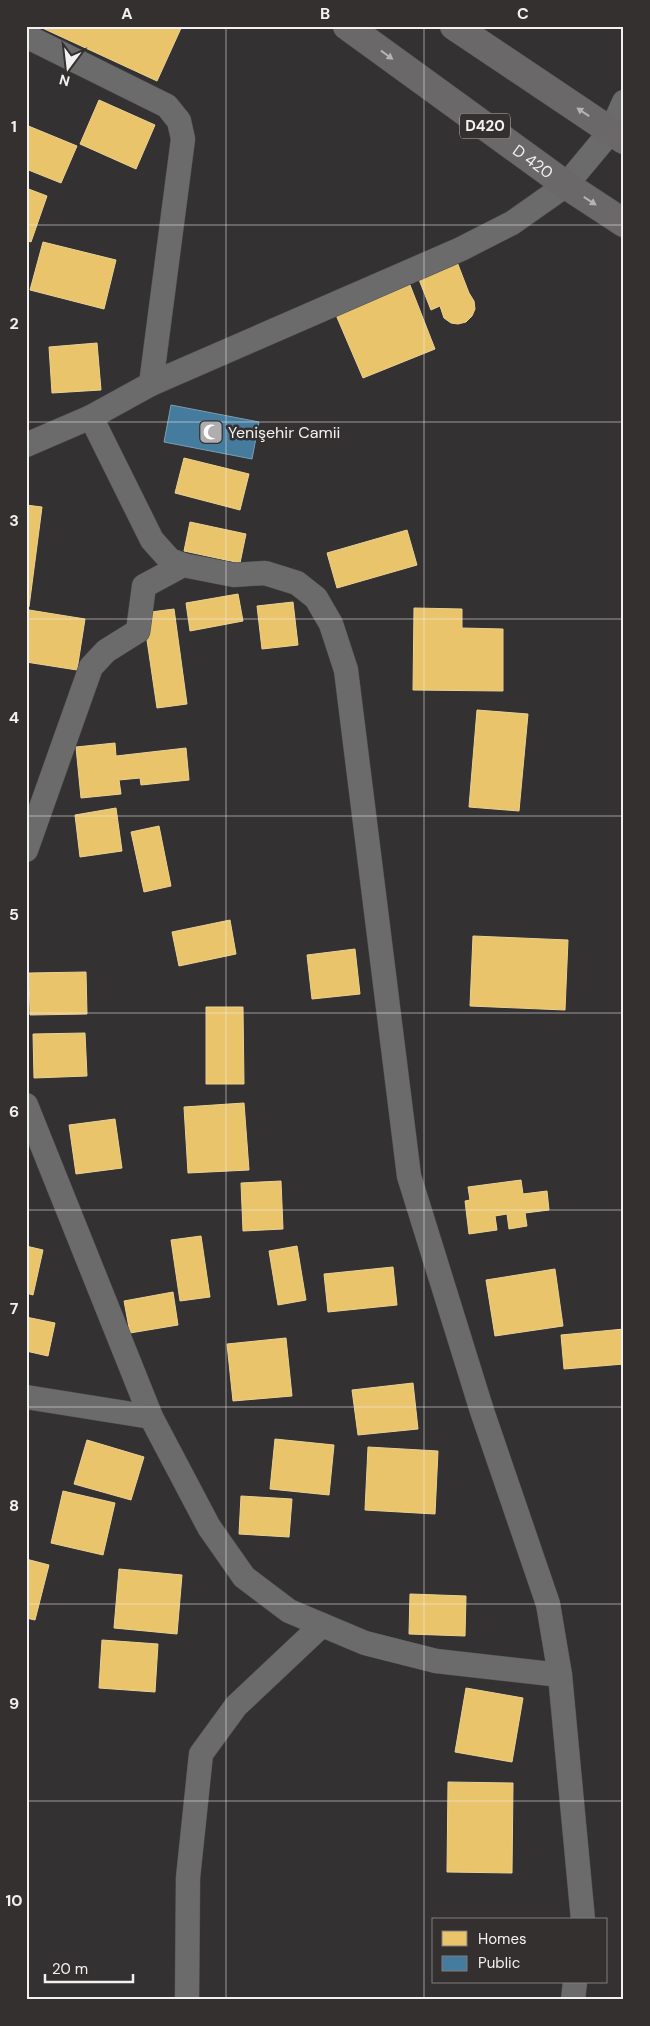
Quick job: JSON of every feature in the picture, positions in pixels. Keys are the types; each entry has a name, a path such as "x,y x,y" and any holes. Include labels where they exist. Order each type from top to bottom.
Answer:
{"highway":[{"name":"D 420","path":"347,26 566,185 624,223"},
{"path":"454,26 618,135"}],"street":[{"path":"26,36 167,106 179,121 183,139 151,384"},
{"path":"26,445 90,417 151,384 461,249 512,223 566,185 618,135 624,102"},
{"path":"90,417 152,540 170,560 184,565 234,575 265,573 297,583 316,598 331,624 346,670 409,1176 482,1411 548,1604 560,1675 583,1918"},
{"path":"26,850 91,667 106,651 138,631 144,586 184,565"},
{"path":"26,1105 150,1417 210,1527 244,1577 289,1611 365,1643 436,1661 560,1675"},
{"path":"26,1397 150,1417"},
{"path":"187,2000 188,1878 201,1754 236,1706 322,1625"},
{"path":"574,2000 576,1984"}],"building: Homes":[{"path":"38,26 182,26 157,81"},
{"path":"99,100 155,125 136,169 80,144"},
{"path":"26,125 77,146 61,183 26,169"},
{"path":"26,188 47,196 31,242 26,240"},
{"path":"43,242 116,260 104,309 30,290"},
{"path":"457,262 474,301 475,309 472,316 466,322 458,324 451,323 444,318 440,306 431,310 418,277"},
{"path":"410,285 435,349 363,378 336,315"},
{"path":"97,343 101,390 52,393 49,347"},
{"path":"184,458 249,474 240,510 175,493"},
{"path":"26,505 42,507 29,607 26,607"},
{"path":"190,522 246,534 240,563 184,551"},
{"path":"407,530 417,565 337,588 327,553"},
{"path":"238,594 243,621 190,631 186,603"},
{"path":"293,602 298,645 262,649 257,606"},
{"path":"414,608 462,609 462,628 503,629 503,691 413,690"},
{"path":"174,609 187,704 157,708 143,613"},
{"path":"29,610 85,619 77,670 26,662 26,625"},
{"path":"477,710 528,714 519,811 469,807"},
{"path":"115,743 116,756 186,748 189,780 141,785 140,778 119,780 121,794 81,798 76,747"},
{"path":"116,808 122,851 80,857 75,815"},
{"path":"159,826 171,886 144,892 131,832"},
{"path":"230,920 236,954 179,966 172,932"},
{"path":"473,936 568,940 565,1010 470,1006"},
{"path":"355,949 360,994 312,999 307,955"},
{"path":"86,972 87,1014 30,1015 29,973"},
{"path":"206,1007 243,1007 244,1084 206,1084"},
{"path":"85,1033 87,1076 34,1078 33,1034"},
{"path":"244,1103 249,1170 188,1173 184,1107"},
{"path":"115,1119 122,1168 76,1174 69,1125"},
{"path":"521,1180 523,1194 547,1191 549,1210 525,1213 527,1226 509,1229 507,1214 495,1216 497,1230 469,1234 465,1201 470,1200 468,1187"},
{"path":"281,1181 283,1229 243,1231 241,1183"},
{"path":"201,1236 210,1297 180,1301 171,1240"},
{"path":"26,1246 43,1250 33,1295 26,1293"},
{"path":"297,1246 306,1300 278,1305 269,1251"},
{"path":"393,1267 397,1305 328,1312 324,1274"},
{"path":"555,1269 563,1326 495,1336 486,1280"},
{"path":"173,1292 178,1325 130,1333 124,1301"},
{"path":"26,1317 55,1323 48,1356 26,1351"},
{"path":"624,1329 624,1364 564,1369 561,1335"},
{"path":"286,1338 292,1396 233,1401 227,1344"},
{"path":"413,1383 418,1429 358,1435 352,1390"},
{"path":"275,1439 334,1445 329,1495 270,1489"},
{"path":"87,1440 144,1457 131,1500 74,1484"},
{"path":"368,1447 438,1451 435,1514 365,1510"},
{"path":"63,1491 115,1503 103,1555 51,1543"},
{"path":"241,1496 292,1499 289,1537 239,1534"},
{"path":"26,1559 49,1565 35,1620 26,1618"},
{"path":"119,1569 182,1575 177,1634 114,1628"},
{"path":"410,1594 466,1596 465,1636 409,1634"},
{"path":"102,1640 158,1644 155,1692 99,1688"},
{"path":"466,1688 523,1698 512,1762 455,1752"},
{"path":"448,1782 513,1783 512,1873 447,1872"}],"building: Public":[{"name":"Yenişehir Camii","path":"171,405 259,422 252,459 164,442"}],"place":[{"name":"Yenişehir Camii","path":"211,432"}]}
